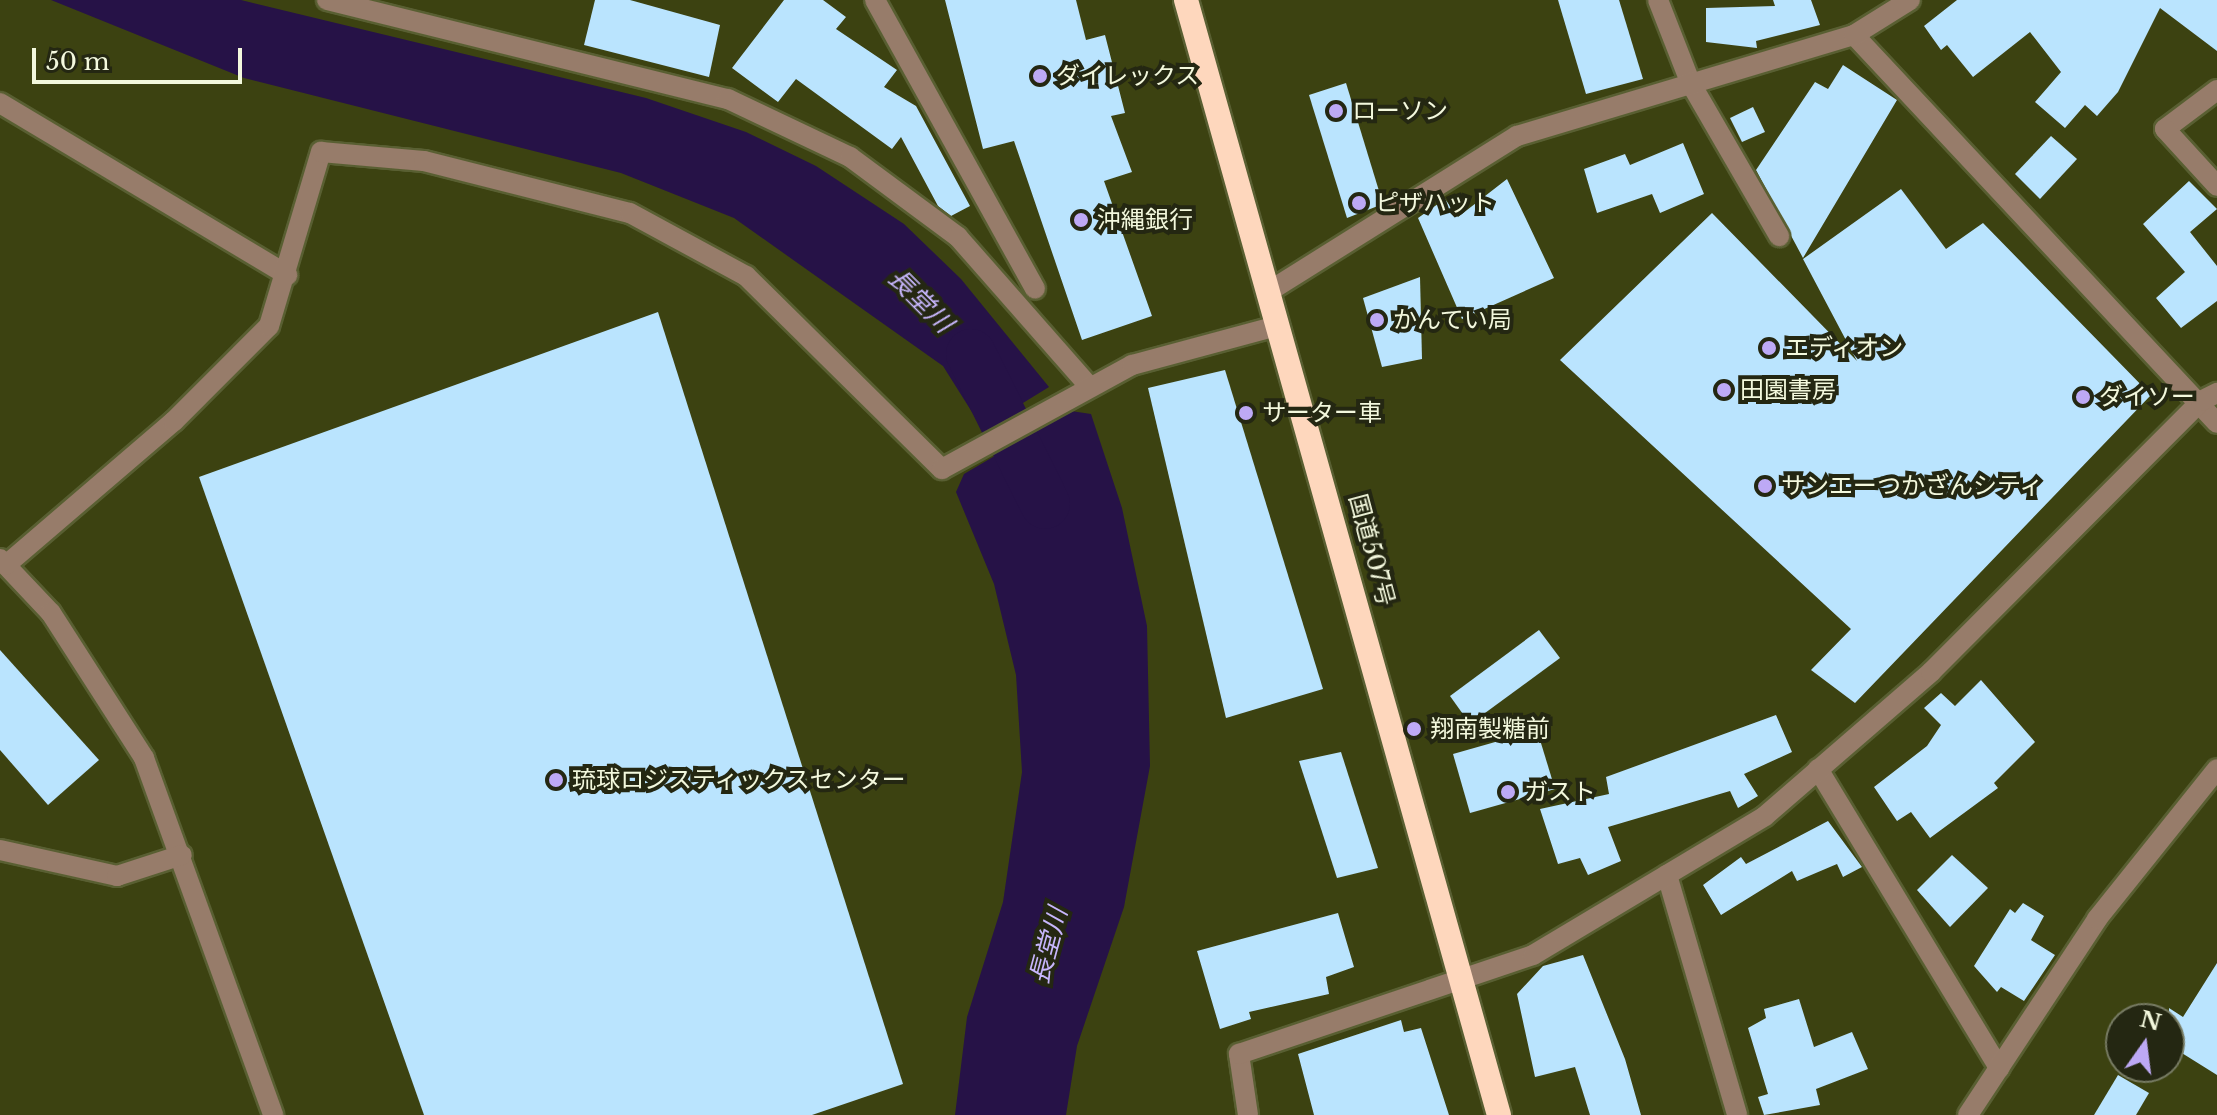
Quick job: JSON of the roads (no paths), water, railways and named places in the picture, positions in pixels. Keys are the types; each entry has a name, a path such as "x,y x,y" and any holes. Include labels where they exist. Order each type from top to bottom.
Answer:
{"highway":[{"name":"国道507号","path":"1186,0 1499,1115"}],"street":[{"path":"327,0 728,99 850,157 958,237 1081,390"},
{"path":"875,0 1035,289"},
{"path":"1658,0 1691,84 1779,236"},
{"path":"1268,292 1517,136 1854,35 1910,0"},
{"path":"1854,35 2209,397 2217,423"},
{"path":"2217,90 2165,129 2217,186"},
{"path":"0,103 287,275"},
{"path":"273,1115 182,855 144,758 101,683 3,562 174,421 269,326 287,275 321,152 424,161 630,213 746,276 942,469 1081,390 1132,365 1277,326"},
{"path":"1248,1115 1239,1054 1533,955 1765,816 1931,672 2209,397"},
{"path":"1818,769 1999,1068"},
{"path":"1968,1115 2142,856 2217,769"},
{"path":"0,850 117,876 182,855"},
{"path":"1667,875 1737,1115"}],"water":[{"path":"51,0 241,0 646,98 746,132 816,166 904,224 961,279 1049,387 982,428 943,366 734,218 621,173 244,78"},
{"path":"1071,411 1091,414 1122,508 1147,626 1150,766 1124,907 1077,1046 1066,1115 955,1115 967,1017 1003,902 1022,772 1016,675 994,584 956,492 964,474"}],"waterway":[{"name":"長堂川","path":"971,354 1045,504"}],"place":[{"name":"ダイレックス","path":"1040,76"},
{"name":"ローソン","path":"1336,111"},
{"name":"ピザハット","path":"1359,203"},
{"name":"沖縄銀行","path":"1081,220"},
{"name":"かんてい局","path":"1377,320"},
{"name":"エディオン","path":"1769,348"},
{"name":"田園書房","path":"1724,390"},
{"name":"ダイソー","path":"2083,397"},
{"name":"サーター車","path":"1246,413"},
{"name":"サンエーつかざんシティ","path":"1765,486"},
{"name":"翔南製糖前","path":"1414,729"},
{"name":"琉球ロジスティックスセンター","path":"556,780"},
{"name":"ガスト","path":"1508,792"}]}
